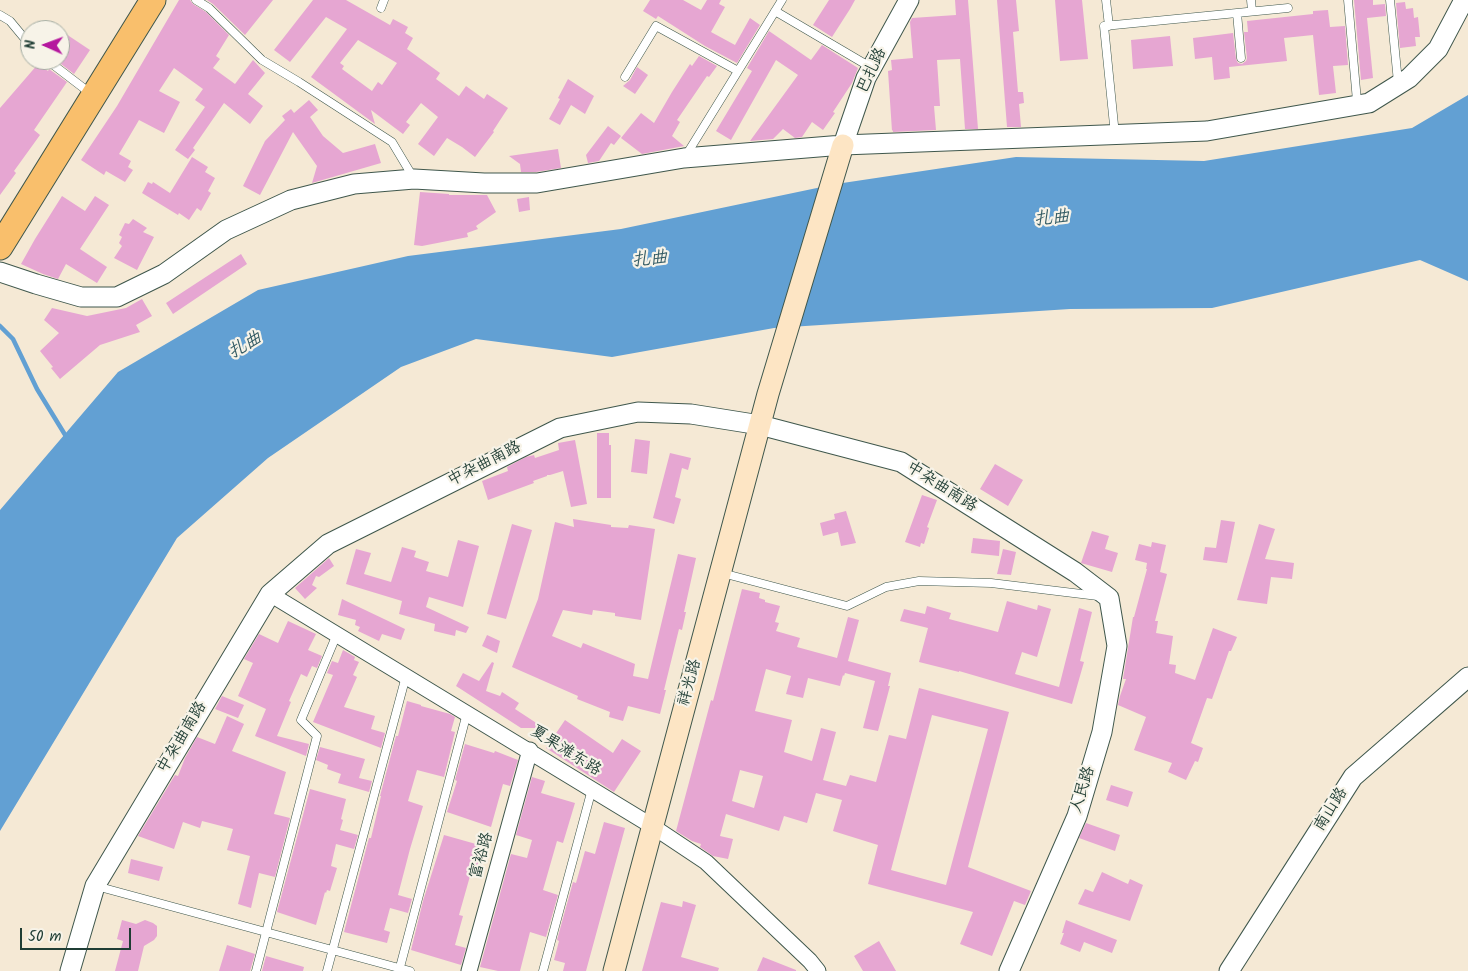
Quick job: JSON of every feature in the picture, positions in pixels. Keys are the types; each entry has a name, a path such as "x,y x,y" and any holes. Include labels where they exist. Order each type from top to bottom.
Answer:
{"highway":[{"path":"0,247 154,0"}],"main road":[{"name":"祥光路","path":"614,971 768,394 843,145"}],"street":[{"name":"巴扎路","path":"843,145 866,78 909,0"},
{"path":"0,272 81,297 117,297 164,274 226,230 291,200 354,184 414,179 537,184 684,158 843,145 1207,131 1369,103 1409,78 1438,48 1464,0"},
{"name":"中杂曲南路","path":"70,971 95,886 270,594 328,544 560,428 638,412 692,414 760,425 901,462 1075,572 1109,598"},
{"name":"夏果滩东路","path":"270,594 530,750 706,862 811,968"},
{"name":"人民路","path":"1009,971 1077,816 1102,732 1117,646 1109,598"},
{"name":"南山路","path":"1229,971 1352,777 1468,677"},
{"name":"富裕路","path":"469,971 530,750"}],"lane":[{"path":"196,0 209,8 262,60 392,142 414,179"},
{"path":"684,158 782,0"},
{"path":"1106,0 1108,26"},
{"path":"1252,0 1252,11"},
{"path":"1348,0 1357,101"},
{"path":"1390,0 1398,84"},
{"path":"1115,135 1104,26 1288,8"},
{"path":"775,11 872,68"},
{"path":"1236,13 1241,58"},
{"path":"0,15 10,21 20,33"},
{"path":"625,77 656,26 738,71"},
{"path":"60,70 94,96"},
{"path":"720,573 847,606 886,587 919,581 991,583 1109,598"},
{"path":"256,971 317,736 301,720 337,634"},
{"path":"327,971 406,676"},
{"path":"399,970 467,713"},
{"path":"543,971 592,789"},
{"path":"95,886 333,950 399,970 410,971"}],"water":[{"name":"扎曲","path":"1468,95 1468,281 1420,260 1212,308 1070,309 774,328 612,357 476,339 401,367 268,458 177,538 0,831 0,510 118,372 258,290 408,256 621,229 836,184 1016,157 1204,161 1412,128"}],"building":[{"path":"179,0 190,0 206,12 229,35 216,56 220,59 213,68 235,84 253,60 265,73 248,94 263,106 250,124 224,103 193,148 195,150 188,159 175,150 205,107 195,100 203,89 174,68 159,91 180,102 164,133 139,120 119,154 131,161 128,167 133,170 125,182 106,171 104,175 81,160 117,106"},
{"path":"207,0 273,0 245,35"},
{"path":"313,0 346,0 390,25 393,19 408,27 405,33 413,38 407,49 440,73 436,79 459,96 466,86 484,99 487,94 508,108 494,132 475,157 447,138 434,156 418,144 438,117 421,103 406,122 410,125 403,134 371,110 375,124 311,77 347,29 326,17 290,62 274,50","holes":["358,40 397,63 382,85 378,82 372,91 342,69 344,66 340,63"]},
{"path":"650,0 683,0 701,10 707,0 721,0 719,4 725,7 711,32 735,45 750,18 760,25 737,63 705,46 658,16 656,19 643,11"},
{"path":"829,0 855,0 832,37 813,25"},
{"path":"955,0 968,0 978,129 965,129 960,59 937,60 940,106 934,106 936,130 893,132 888,71 892,70 891,60 913,58 910,22 912,18 956,15"},
{"path":"997,0 1016,0 1019,31 1013,32 1018,92 1023,92 1024,103 1019,104 1021,127 1007,127"},
{"path":"1055,0 1082,0 1088,59 1060,61"},
{"path":"1354,0 1373,0 1373,5 1385,4 1386,16 1367,18 1373,78 1361,80"},
{"path":"1405,2 1406,9 1413,8 1414,18 1418,17 1420,37 1415,37 1416,46 1400,48 1396,3"},
{"path":"1328,10 1330,27 1345,26 1348,65 1333,66 1336,93 1319,95 1313,35 1284,38 1287,61 1229,67 1230,78 1214,80 1212,57 1195,59 1193,38 1233,33 1236,59 1238,63 1242,64 1247,58 1244,32 1248,32 1247,21 1313,14 1313,11"},
{"path":"769,31 811,60 822,45 858,68 852,83 823,130 812,122 802,137 795,138 783,129 773,139 750,141 798,75 776,60 731,140 716,131 752,71 747,68"},
{"path":"1170,36 1173,66 1133,69 1131,40"},
{"path":"70,37 90,50 74,74 69,70"},
{"path":"699,56 717,66 709,77 707,76 677,120 680,122 672,136 684,146 642,154 621,138 641,113 654,123 690,64 692,66"},
{"path":"637,67 648,75 635,94 623,86 630,80"},
{"path":"33,70 50,70 67,82 34,130 40,135 14,171 16,173 0,195 0,108"},
{"path":"568,79 594,96 585,114 571,105 560,125 549,119"},
{"path":"309,100 318,110 310,117 323,136 343,153 375,144 381,163 312,183 317,166 293,132 260,195 243,186 265,141 285,120 282,116 291,109 294,113"},
{"path":"608,126 621,136 614,145 611,143 599,161 588,163 586,155"},
{"path":"558,149 561,168 536,172 521,172 520,164 509,156"},
{"path":"192,157 208,167 205,172 215,178 208,191 211,193 201,211 197,208 189,220 142,193 148,182 152,184 153,182 170,193"},
{"path":"420,192 449,195 487,195 496,212 476,226 478,229 467,233 468,237 422,246 414,245"},
{"path":"62,196 85,211 95,196 109,205 80,249 107,267 97,283 66,264 58,279 21,264"},
{"path":"529,197 530,210 519,212 517,199"},
{"path":"133,219 147,228 143,232 154,237 137,270 114,258 122,246 119,243 122,237 119,235 125,223 129,224"},
{"path":"241,254 247,264 173,314 166,303"},
{"path":"142,299 152,316 136,325 140,332 100,345 60,379 40,351 59,333 44,320 52,308 87,316 126,308"},
{"path":"597,433 609,433 609,445 611,445 611,498 597,498"},
{"path":"635,439 650,441 647,474 631,472"},
{"path":"575,440 587,504 571,507 563,471 547,475 533,481 534,483 488,500 482,481 508,471 507,467 526,457 534,455 535,458 559,450 558,443"},
{"path":"670,453 691,458 688,470 682,468 675,497 681,499 674,524 653,518"},
{"path":"995,464 1023,480 1008,506 980,489"},
{"path":"922,495 937,500 927,527 929,528 924,544 921,543 920,547 905,542"},
{"path":"846,511 856,543 841,546 838,532 823,536 820,523 835,519 834,514"},
{"path":"573,519 611,525 611,527 628,528 629,525 655,529 641,620 615,616 615,613 593,610 592,615 563,610 552,636 581,648 583,643 635,664 633,676 648,679 678,554 696,558 682,630 679,629 660,714 628,706 623,721 609,717 610,712 577,699 578,696 512,667 538,599 555,522 574,527"},
{"path":"1221,520 1235,522 1227,563 1203,560 1205,547 1216,548"},
{"path":"512,524 532,530 506,619 487,614"},
{"path":"1259,524 1275,529 1265,559 1294,563 1292,579 1271,577 1267,604 1237,600"},
{"path":"1092,531 1109,536 1105,549 1118,553 1112,572 1081,563"},
{"path":"973,538 1000,541 999,556 971,553"},
{"path":"458,540 479,546 463,607 429,597 426,607 469,627 466,633 456,630 455,636 434,631 435,624 399,614 402,601 346,584 356,549 371,553 364,574 391,582 402,547 416,551 414,557 429,562 426,571 448,577"},
{"path":"1152,542 1166,545 1160,572 1167,574 1155,621 1158,621 1156,633 1173,636 1169,664 1176,665 1175,673 1195,680 1213,628 1237,637 1231,651 1229,651 1212,699 1207,698 1191,743 1203,748 1198,762 1195,761 1186,780 1168,772 1172,763 1134,750 1146,717 1118,705 1126,679 1123,679 1133,617 1147,569 1147,563 1135,560 1139,544 1151,547"},
{"path":"1003,549 1016,552 1011,575 997,574"},
{"path":"329,558 334,566 319,577 316,576 312,585 317,588 305,599 295,588"},
{"path":"742,589 760,593 759,598 765,600 765,602 780,606 775,622 779,623 776,631 800,638 797,647 837,658 848,617 859,620 848,661 891,673 888,686 890,686 878,731 863,728 875,681 845,673 840,686 808,678 803,698 786,694 791,676 766,669 755,711 792,720 784,752 812,761 821,728 836,732 823,780 846,786 850,775 876,782 889,735 906,739 919,688 1009,712 968,867 1031,891 1025,905 1014,901 992,956 960,944 973,912 868,884 878,845 833,831 842,800 816,793 807,823 784,816 779,831 726,814 720,836 733,839 728,859 713,856 700,847 701,844 676,831 711,700 713,701","holes":["932,715 988,729 946,885 891,870","740,770 763,776 754,808 732,801"]},
{"path":"342,599 405,629 401,640 382,634 379,641 358,631 360,627 355,625 356,620 338,615"},
{"path":"1007,601 1037,610 1038,605 1051,609 1037,657 1022,652 1015,674 1059,687 1079,608 1092,612 1080,661 1084,662 1072,704 959,671 919,662 928,628 900,621 904,609 925,614 927,606 951,613 949,619 998,632"},
{"path":"288,621 316,634 308,650 322,656 317,668 312,666 307,677 301,674 277,736 309,744 306,756 255,736 266,709 238,696 253,663 244,659 259,634 278,643"},
{"path":"487,635 500,641 497,653 482,646"},
{"path":"343,650 355,657 354,660 359,662 353,675 357,677 344,707 375,716 371,729 385,733 381,748 313,722 333,675 327,673 332,661 338,663"},
{"path":"492,662 494,663 486,691 500,696 502,692 519,703 515,709 544,728 521,728 456,686 463,673 479,681"},
{"path":"222,696 244,705 238,718 215,709"},
{"path":"407,701 455,717 451,731 455,732 444,777 417,770 408,801 423,806 398,895 412,899 408,913 390,908 384,930 390,932 387,943 344,932"},
{"path":"227,716 244,724 232,751 286,772 274,814 290,818 275,877 259,873 251,908 238,904 250,856 227,850 233,829 202,821 200,828 183,822 174,849 138,836 175,775 178,776 185,758 197,737 215,744"},
{"path":"565,720 613,753 622,739 641,751 614,792 546,748"},
{"path":"465,744 494,753 495,751 518,760 510,786 503,784 491,827 447,812 457,781 455,780"},
{"path":"320,747 365,759 359,778 372,781 369,792 338,783 341,774 327,769 328,765 316,760"},
{"path":"532,777 545,781 541,793 575,803 563,843 557,841 543,890 558,895 546,937 530,932 520,971 498,971 480,967 511,854 527,858 532,840 516,835"},
{"path":"1111,785 1133,792 1128,807 1106,800"},
{"path":"310,789 346,799 340,830 358,835 354,849 336,844 331,866 337,868 330,891 327,890 325,892 316,925 277,912"},
{"path":"604,822 625,828 586,971 563,971 565,963 554,960 559,941 557,940 573,882 576,883 585,851 595,854"},
{"path":"1086,823 1120,835 1115,851 1079,838"},
{"path":"444,835 483,846 476,870 472,869 459,915 463,916 455,945 466,948 461,965 411,950 423,901"},
{"path":"131,859 163,867 159,881 128,873"},
{"path":"1102,872 1128,884 1130,879 1143,885 1130,921 1078,904 1085,889 1093,892"},
{"path":"683,901 696,905 681,957 719,968 718,971 642,971 661,902 682,907"},
{"path":"122,920 136,924 145,920 157,926 157,936 144,946 138,971 115,971 123,941 117,939"},
{"path":"1066,920 1117,940 1112,953 1084,942 1080,952 1060,944"},
{"path":"879,941 896,971 863,971 854,956"},
{"path":"227,945 255,954 250,971 219,971"},
{"path":"266,956 304,967 303,971 262,971"},
{"path":"763,957 796,970 796,971 757,971"}],"waterway":[{"path":"0,326 13,339 37,389 67,438"}]}
